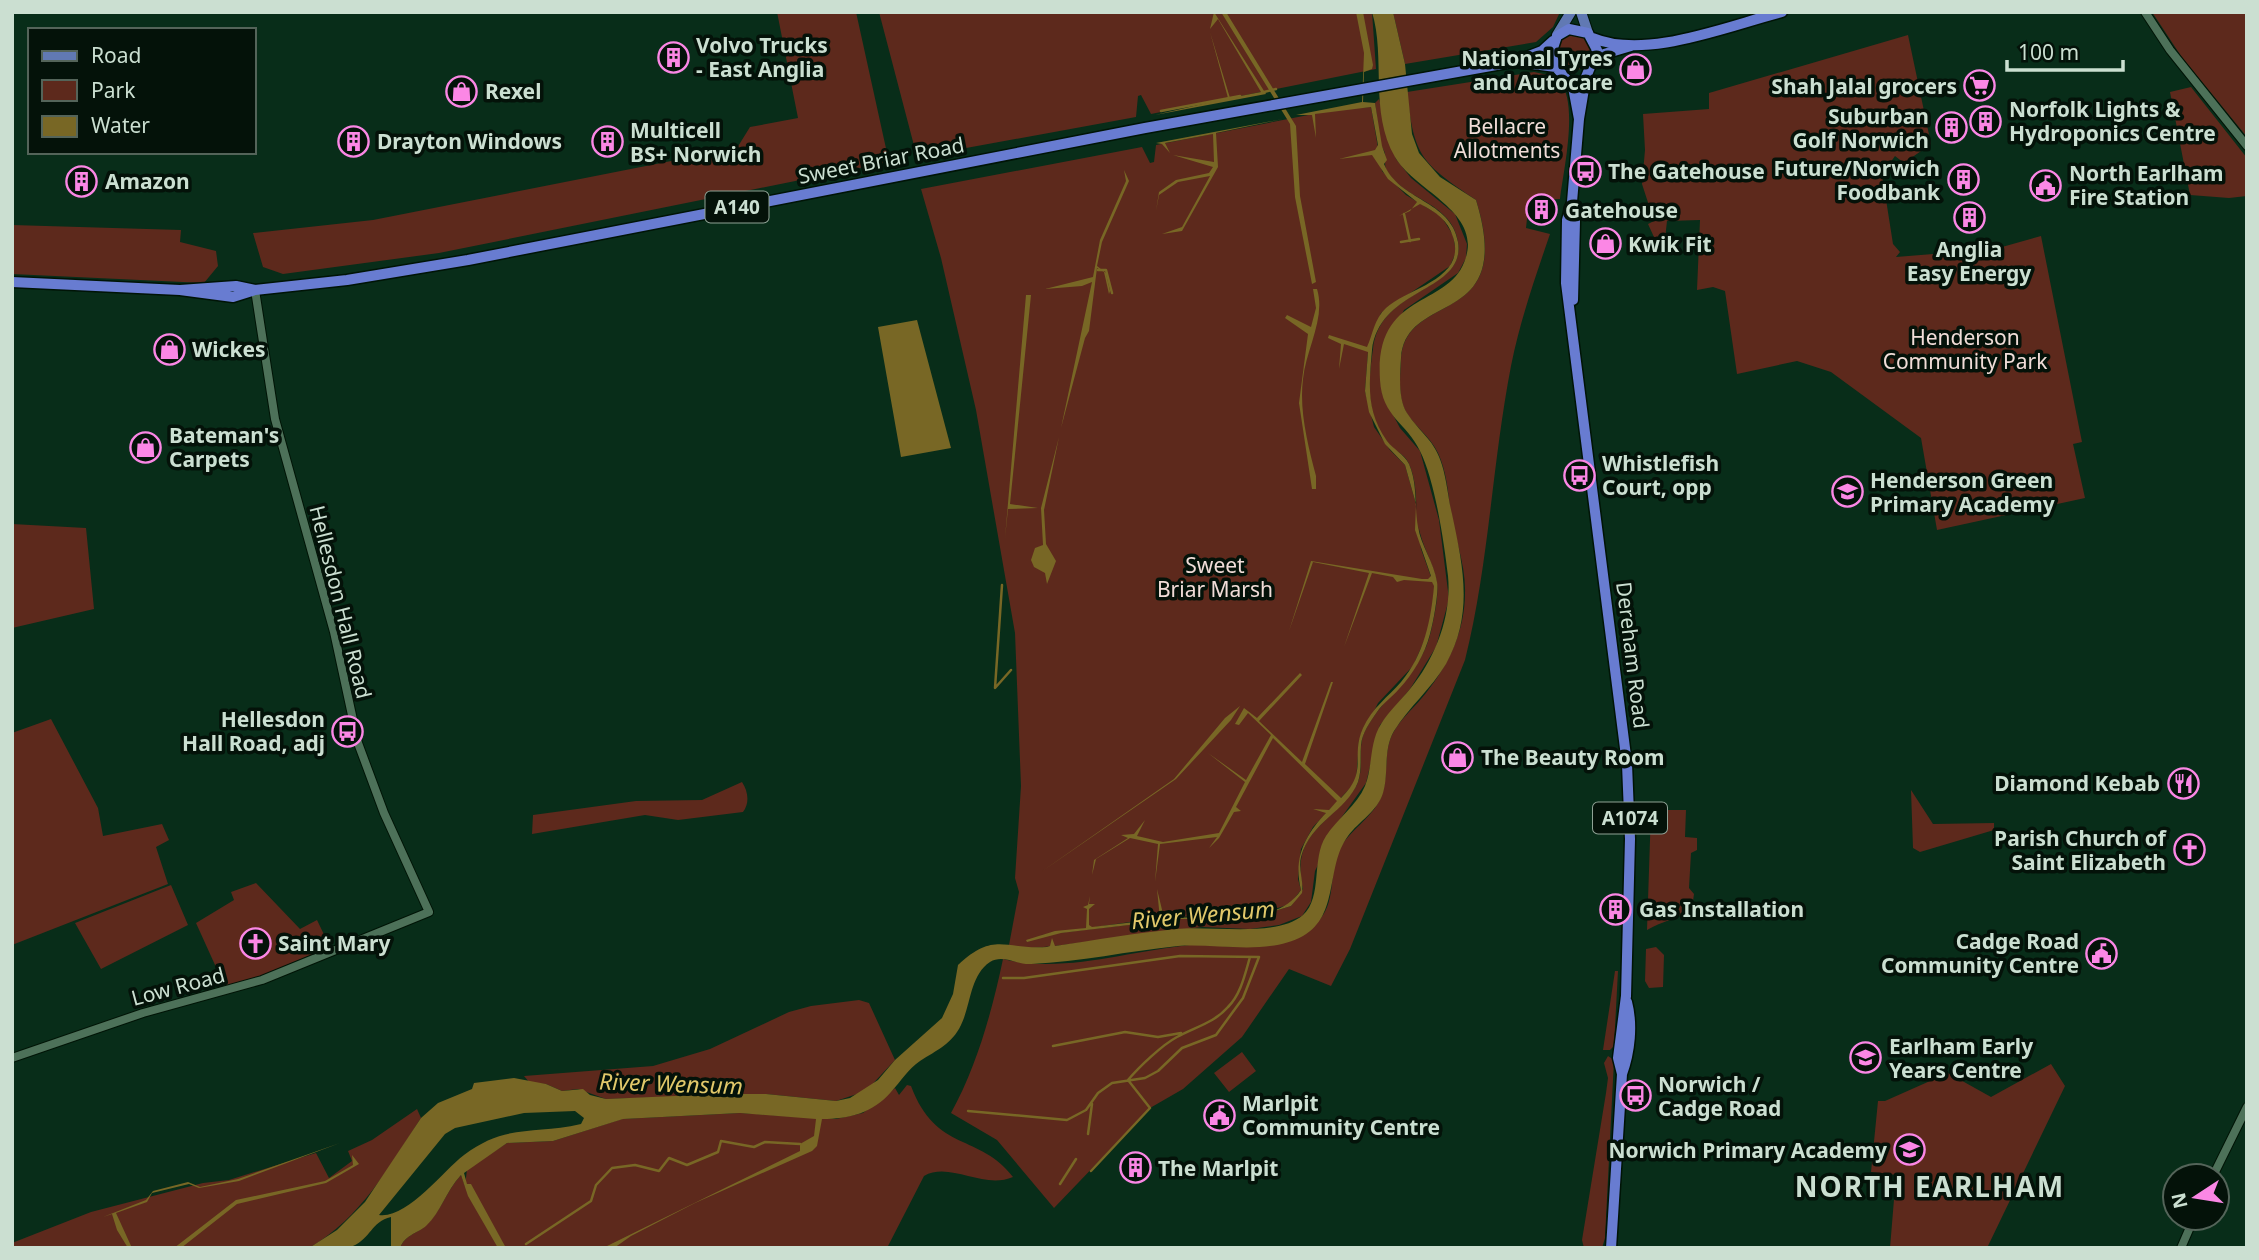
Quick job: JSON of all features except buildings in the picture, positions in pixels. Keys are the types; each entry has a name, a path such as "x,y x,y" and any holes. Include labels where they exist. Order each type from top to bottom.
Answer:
{"highway":[{"name":"A140","path":"1558,69 1573,75 1591,67 1604,54 1782,12"},
{"name":"A140","path":"1555,38 1569,29 1631,46"},
{"name":"Dereham Road","path":"1590,35 1597,50 1579,119 1572,202 1575,221 1570,321 1627,764 1630,827 1626,996 1630,1018 1628,1058 1622,1074 1611,1248"},
{"name":"Sweet Briar Road","path":"12,282 180,290 233,297 255,290 346,280 468,260 1020,152 1513,62 1542,51 1555,38"},
{"name":"Dereham Road","path":"1555,38 1551,54 1558,69 1573,87 1579,119"},
{"name":"Sweet Briar Road","path":"1513,62 1558,69"}],"main road":[{"path":"1555,38 1570,12"},
{"name":"Dereham Road","path":"1581,12 1590,35"}],"street":[{"path":"2146,12 2170,50 2247,146"},
{"name":"Hellesdon Hall Road","path":"255,290 275,419 334,632 358,744 381,806 429,912"},
{"name":"Low Road","path":"12,1058 135,1016 262,980 429,912"},
{"path":"2220,1162 2247,1107"},
{"path":"2180,1248 2187,1232"}],"green space":[{"path":"777,12 856,12 889,162 439,253 283,274 263,267 253,233 373,220 737,148 750,127 798,118"},
{"path":"879,12 1372,12 1376,69 1151,114 1141,95 1138,96 1136,117 917,157"},
{"path":"1393,12 1560,12 1553,27 1536,42 1405,64"},
{"path":"2152,12 2247,12 2247,137 2181,56"},
{"path":"1574,34 1586,40 1592,52 1586,64 1574,70 1562,64 1556,52 1562,40"},
{"name":"Henderson Community Park","path":"1908,35 1931,144 1904,163 1895,156 1890,163 1884,162 1882,174 1893,244 1900,252 1896,257 1995,249 2041,236 2082,442 2073,444 2085,498 1937,530 1921,438 1831,372 1797,361 1737,374 1725,291 1713,287 1697,290 1700,220 1667,221 1664,248 1659,248 1648,224 1654,221 1642,184 1645,150 1643,114 1709,109 1709,93"},
{"name":"Bellacre Allotments","path":"1534,72 1557,80 1566,92 1568,139 1560,199 1529,200 1526,228 1550,234 1523,316 1511,366 1473,624 1465,660 1350,949 1331,986 1289,969 1242,1037 1183,1089 1150,1108 1054,1208 997,1140 951,1113 983,1038 1003,959 1026,963 1072,963 1190,945 1250,946 1275,942 1314,925 1329,903 1334,866 1340,848 1379,802 1384,786 1388,747 1393,733 1434,682 1454,646 1464,607 1462,561 1441,460 1431,442 1403,406 1400,387 1401,361 1406,338 1419,323 1455,302 1471,289 1482,270 1485,242 1476,200 1443,177 1424,157 1413,132 1407,92"},
{"path":"2191,87 2247,158 2247,196 2229,198 2190,195 2170,92"},
{"name":"Sweet Briar Marsh","path":"1379,99 1396,159 1411,178 1455,214 1467,244 1466,258 1458,273 1404,310 1381,356 1383,396 1400,428 1420,451 1439,520 1449,599 1436,647 1410,689 1380,725 1366,783 1341,818 1315,871 1311,902 1302,916 1279,925 1250,929 1202,927 1055,946 1020,949 1009,945 1019,892 1015,878 1021,786 1015,633 976,410 941,258 921,189 1142,147 1150,163 1154,162 1156,145 1339,109 1371,107 1382,171 1406,195 1441,216 1453,235 1456,252 1450,266 1381,313 1368,352 1365,391 1374,427 1390,450 1405,465 1417,511 1415,485 1408,462 1381,433 1372,411 1370,374 1373,349 1379,328 1390,313 1449,271 1457,258 1458,242 1454,229 1439,210 1407,191 1387,171 1375,103","holes":["1418,526 1437,585 1435,612 1426,646 1411,672 1365,731 1358,781 1345,801 1314,832 1307,843 1300,870 1303,889 1291,906 1249,919 1180,919 1040,935 1144,920 1192,916 1250,917 1290,904 1301,890 1298,879 1301,849 1313,827 1356,782 1359,741 1378,703 1413,666 1429,630 1434,585 1421,549"]},
{"path":"12,225 181,230 180,242 216,251 218,266 204,283 12,274"},
{"path":"12,524 86,528 94,609 12,628"},
{"path":"51,719 98,808 103,836 162,824 169,840 156,847 168,884 12,945 12,733"},
{"path":"742,782 747,797 743,812 678,820 645,815 532,834 533,815 636,801 702,800"},
{"path":"1911,790 1933,824 1994,823 1994,830 1920,852 1913,848"},
{"path":"1651,810 1686,810 1685,837 1697,838 1697,850 1691,853 1689,888 1694,894 1692,908 1647,930"},
{"path":"256,883 300,929 317,920 330,947 260,976 225,987 196,923 234,900 231,892"},
{"path":"171,885 188,925 101,969 75,923"},
{"path":"1656,947 1664,955 1663,987 1649,988 1645,981 1646,949"},
{"path":"1615,971 1618,971 1614,1046 1610,1050 1603,1050"},
{"path":"859,1000 869,1003 895,1060 866,1091 836,1101 766,1094 606,1099 578,1089 562,1091 546,1084 530,1083 524,1076 653,1066 710,1049 789,1012 811,1006"},
{"path":"1242,1052 1256,1071 1229,1092 1214,1073"},
{"path":"1608,1056 1614,1060 1605,1238 1602,1248 1584,1248 1582,1240 1608,1078 1604,1063"},
{"path":"2051,1064 2065,1086 1987,1248 1890,1248 1896,1175 1871,1172 1878,1101 1885,1101 1948,1073 1991,1097"},
{"path":"907,1085 911,1086 921,1107 933,1122 946,1133 987,1154 1013,1177 990,1180 945,1172 924,1176 887,1248 400,1248 408,1237 431,1220 461,1175 465,1186 467,1169 507,1143 553,1141 622,1119 740,1113 836,1119 863,1113 895,1088 899,1095"},
{"path":"417,1109 421,1118 359,1207 327,1236 309,1248 12,1248 12,1243 91,1212 203,1183 229,1180 316,1153 329,1178 352,1161 348,1151 372,1140"}],"water":[{"path":"1214,12 1266,94 1155,115 1228,98 1210,32 1230,98 1261,92 1218,19 1210,29"},
{"path":"1221,12 1226,12 1296,126 1300,196 1316,282 1312,284 1295,197 1290,124"},
{"path":"1356,12 1363,12 1373,65 1372,69 1364,72 1363,102 1375,103 1387,160 1384,164 1401,186 1446,217 1458,242 1457,259 1449,271 1390,313 1378,329 1372,350 1370,386 1375,419 1387,441 1409,464 1416,503 1405,465 1385,444 1369,412 1365,391 1368,352 1344,344 1339,369 1341,344 1328,338 1329,335 1367,347 1376,322 1386,308 1433,281 1452,263 1455,251 1453,237 1445,221 1436,213 1420,204 1412,209 1417,202 1388,179 1372,155 1339,159 1375,150 1378,145 1371,107 1315,114 1316,138 1312,115 1296,115 1362,102 1364,53"},
{"path":"1372,12 1393,12 1405,64 1412,134 1419,153 1440,177 1476,200 1484,241 1482,270 1471,289 1455,302 1420,322 1407,337 1401,358 1400,387 1404,407 1435,449 1444,471 1460,552 1463,608 1455,645 1446,664 1394,731 1387,753 1383,793 1377,806 1352,831 1341,848 1327,903 1315,927 1303,936 1274,946 1178,946 1049,963 1026,964 1005,959 990,962 978,975 961,1025 953,1037 908,1071 884,1099 868,1110 851,1116 822,1119 817,1146 812,1151 695,1203 631,1236 614,1248 603,1248 800,1151 800,1144 814,1136 816,1119 740,1113 623,1119 553,1141 507,1143 464,1173 467,1184 471,1184 506,1248 498,1248 468,1196 461,1175 426,1226 408,1237 400,1248 391,1248 391,1217 384,1219 364,1239 348,1248 309,1248 337,1230 365,1202 421,1118 438,1103 472,1089 474,1083 514,1078 546,1084 562,1091 583,1089 590,1095 606,1099 766,1094 836,1101 850,1098 878,1080 895,1060 942,1018 953,994 958,965 981,948 1000,944 1047,947 1050,946 1052,938 1055,946 1176,929 1260,928 1291,922 1303,915 1313,898 1319,856 1326,836 1365,786 1377,731 1381,724 1419,677 1434,651 1444,621 1449,591 1441,529 1430,478 1415,441 1385,403 1380,380 1381,350 1389,329 1401,315 1445,286 1458,274 1466,257 1468,241 1455,214 1404,169 1387,140 1380,103 1376,30","holes":["575,1111 584,1118 581,1124 493,1138 464,1155 424,1193 401,1210 379,1215 445,1134 455,1128 524,1113"]},
{"path":"1283,119 1216,133 1218,167 1182,231 1162,234 1182,227 1210,176 1178,182 1159,195 1156,211 1159,192 1176,180 1209,173 1213,167 1173,155 1214,162 1213,134 1165,143 1170,153 1162,144 1156,143"},
{"path":"1124,170 1129,181 1102,242 1097,266 1106,273 1110,291 1109,294 1104,272 1097,268 1089,331 1061,428 1092,282 1082,286 1045,289 1093,277 1100,240 1126,181"},
{"path":"1313,289 1317,289 1319,311 1305,368 1302,403 1316,489 1312,489 1299,403 1308,334 1285,318 1287,315 1311,327 1316,308"},
{"path":"1026,295 1031,295 1010,504 1038,508 1008,509 1005,538"},
{"path":"917,320 951,448 901,457 878,327"},
{"path":"1059,437 1044,510 1046,544 1056,561 1047,584 1045,573 1034,567 1031,560 1035,548 1043,545 1041,508"},
{"path":"1416,506 1420,534 1437,582 1428,641 1409,677 1379,709 1365,732 1361,745 1358,782 1353,792 1312,834 1306,845 1300,862 1302,893 1291,906 1249,919 1180,919 1061,933 1027,942 1026,940 1055,931 1086,928 1087,909 1083,907 1088,905 1090,896 1089,904 1095,904 1089,909 1089,925 1092,927 1160,919 1157,889 1164,918 1238,918 1257,915 1290,902 1301,890 1299,878 1300,857 1312,830 1326,813 1313,809 1329,810 1337,801 1273,738 1236,807 1241,811 1234,812 1219,838 1209,848 1217,837 1160,844 1155,882 1158,844 1130,838 1096,859 1092,875 1094,860 1128,838 1121,835 1134,834 1145,820 1137,836 1163,842 1219,833 1245,782 1208,753 1246,780 1271,735 1248,713 1239,725 1235,724 1244,708 1257,718 1300,673 1302,675 1259,721 1302,762 1333,682 1305,764 1341,798 1357,772 1359,738 1363,728 1409,672 1421,649 1431,612 1434,586 1432,582 1397,582 1393,577 1372,573 1344,647 1369,573 1313,562 1289,631 1311,561 1428,579 1431,576 1415,530"},
{"path":"1240,706 1231,720 1176,779 1041,872 1174,779 1225,718"},
{"path":"340,1143 239,1181 199,1188 189,1184 152,1193 147,1202 116,1213 132,1248 128,1248 117,1230 112,1214 103,1217 146,1200 153,1191 188,1182 200,1187 238,1179"},
{"path":"352,1155 359,1164 326,1183 237,1204 181,1248 174,1248 236,1200 325,1181 353,1165"}],"waterway":[{"path":"1264,92 1276,89"},
{"path":"1161,111 1240,96"},
{"path":"1404,214 1410,241"},
{"path":"1401,242 1419,239"},
{"path":"1098,270 1106,270 1112,293"},
{"path":"1002,585 995,688 1011,670"},
{"path":"968,1111 1067,1120 1086,1110 1098,1093 1112,1083 1145,1078 1158,1071 1182,1048 1216,1035 1243,998 1259,957 1180,956 1024,978 1003,978"},
{"path":"1091,1171 1150,1108 1128,1080 1165,1045 1210,1021 1228,1007 1239,990 1250,957"},
{"path":"1053,1046 1125,1032 1158,1037 1181,1033"},
{"path":"1088,1134 1092,1104"},
{"path":"526,1244 591,1201 596,1185 612,1168 635,1165 659,1171 669,1158 687,1165 718,1152 721,1141 754,1147 765,1142 800,1144"},
{"path":"1060,1184 1076,1159"}],"place":[{"name":"Volvo Trucks - East Anglia","path":"673,57"},
{"name":"National Tyres and Autocare","path":"1636,70"},
{"name":"Shah Jalal grocers","path":"1980,86"},
{"name":"Rexel","path":"462,91"},
{"name":"Norfolk Lights & Hydroponics Centre","path":"1986,121"},
{"name":"Suburban Golf Norwich","path":"1952,128"},
{"name":"Drayton Windows","path":"354,141"},
{"name":"Multicell BS+ Norwich","path":"607,142"},
{"name":"The Gatehouse","path":"1585,171"},
{"name":"Future/Norwich Foodbank","path":"1963,180"},
{"name":"Amazon","path":"82,181"},
{"name":"North Earlham Fire Station","path":"2046,185"},
{"name":"Gatehouse","path":"1542,210"},
{"name":"Anglia Easy Energy","path":"1969,217"},
{"name":"Kwik Fit","path":"1605,244"},
{"name":"Wickes","path":"169,349"},
{"name":"Bateman's Carpets","path":"146,447"},
{"name":"Whistlefish Court, opp","path":"1579,475"},
{"name":"Henderson Green Primary Academy","path":"1847,492"},
{"name":"Hellesdon Hall Road, adj","path":"348,731"},
{"name":"The Beauty Room","path":"1458,757"},
{"name":"Diamond Kebab","path":"2183,783"},
{"name":"Parish Church of Saint Elizabeth","path":"2189,850"},
{"name":"Gas Installation","path":"1616,909"},
{"name":"Saint Mary","path":"255,943"},
{"name":"Cadge Road Community Centre","path":"2102,953"},
{"name":"Earlham Early Years Centre","path":"1866,1058"},
{"name":"Norwich / Cadge Road","path":"1635,1096"},
{"name":"Marlpit Community Centre","path":"1219,1115"},
{"name":"Norwich Primary Academy","path":"1910,1150"},
{"name":"The Marlpit","path":"1135,1168"}],"district":[{"name":"NORTH EARLHAM","path":"1930,1186"}],"water label":[{"name":"River Wensum","path":"1203,914"},
{"name":"River Wensum","path":"671,1083"}]}
